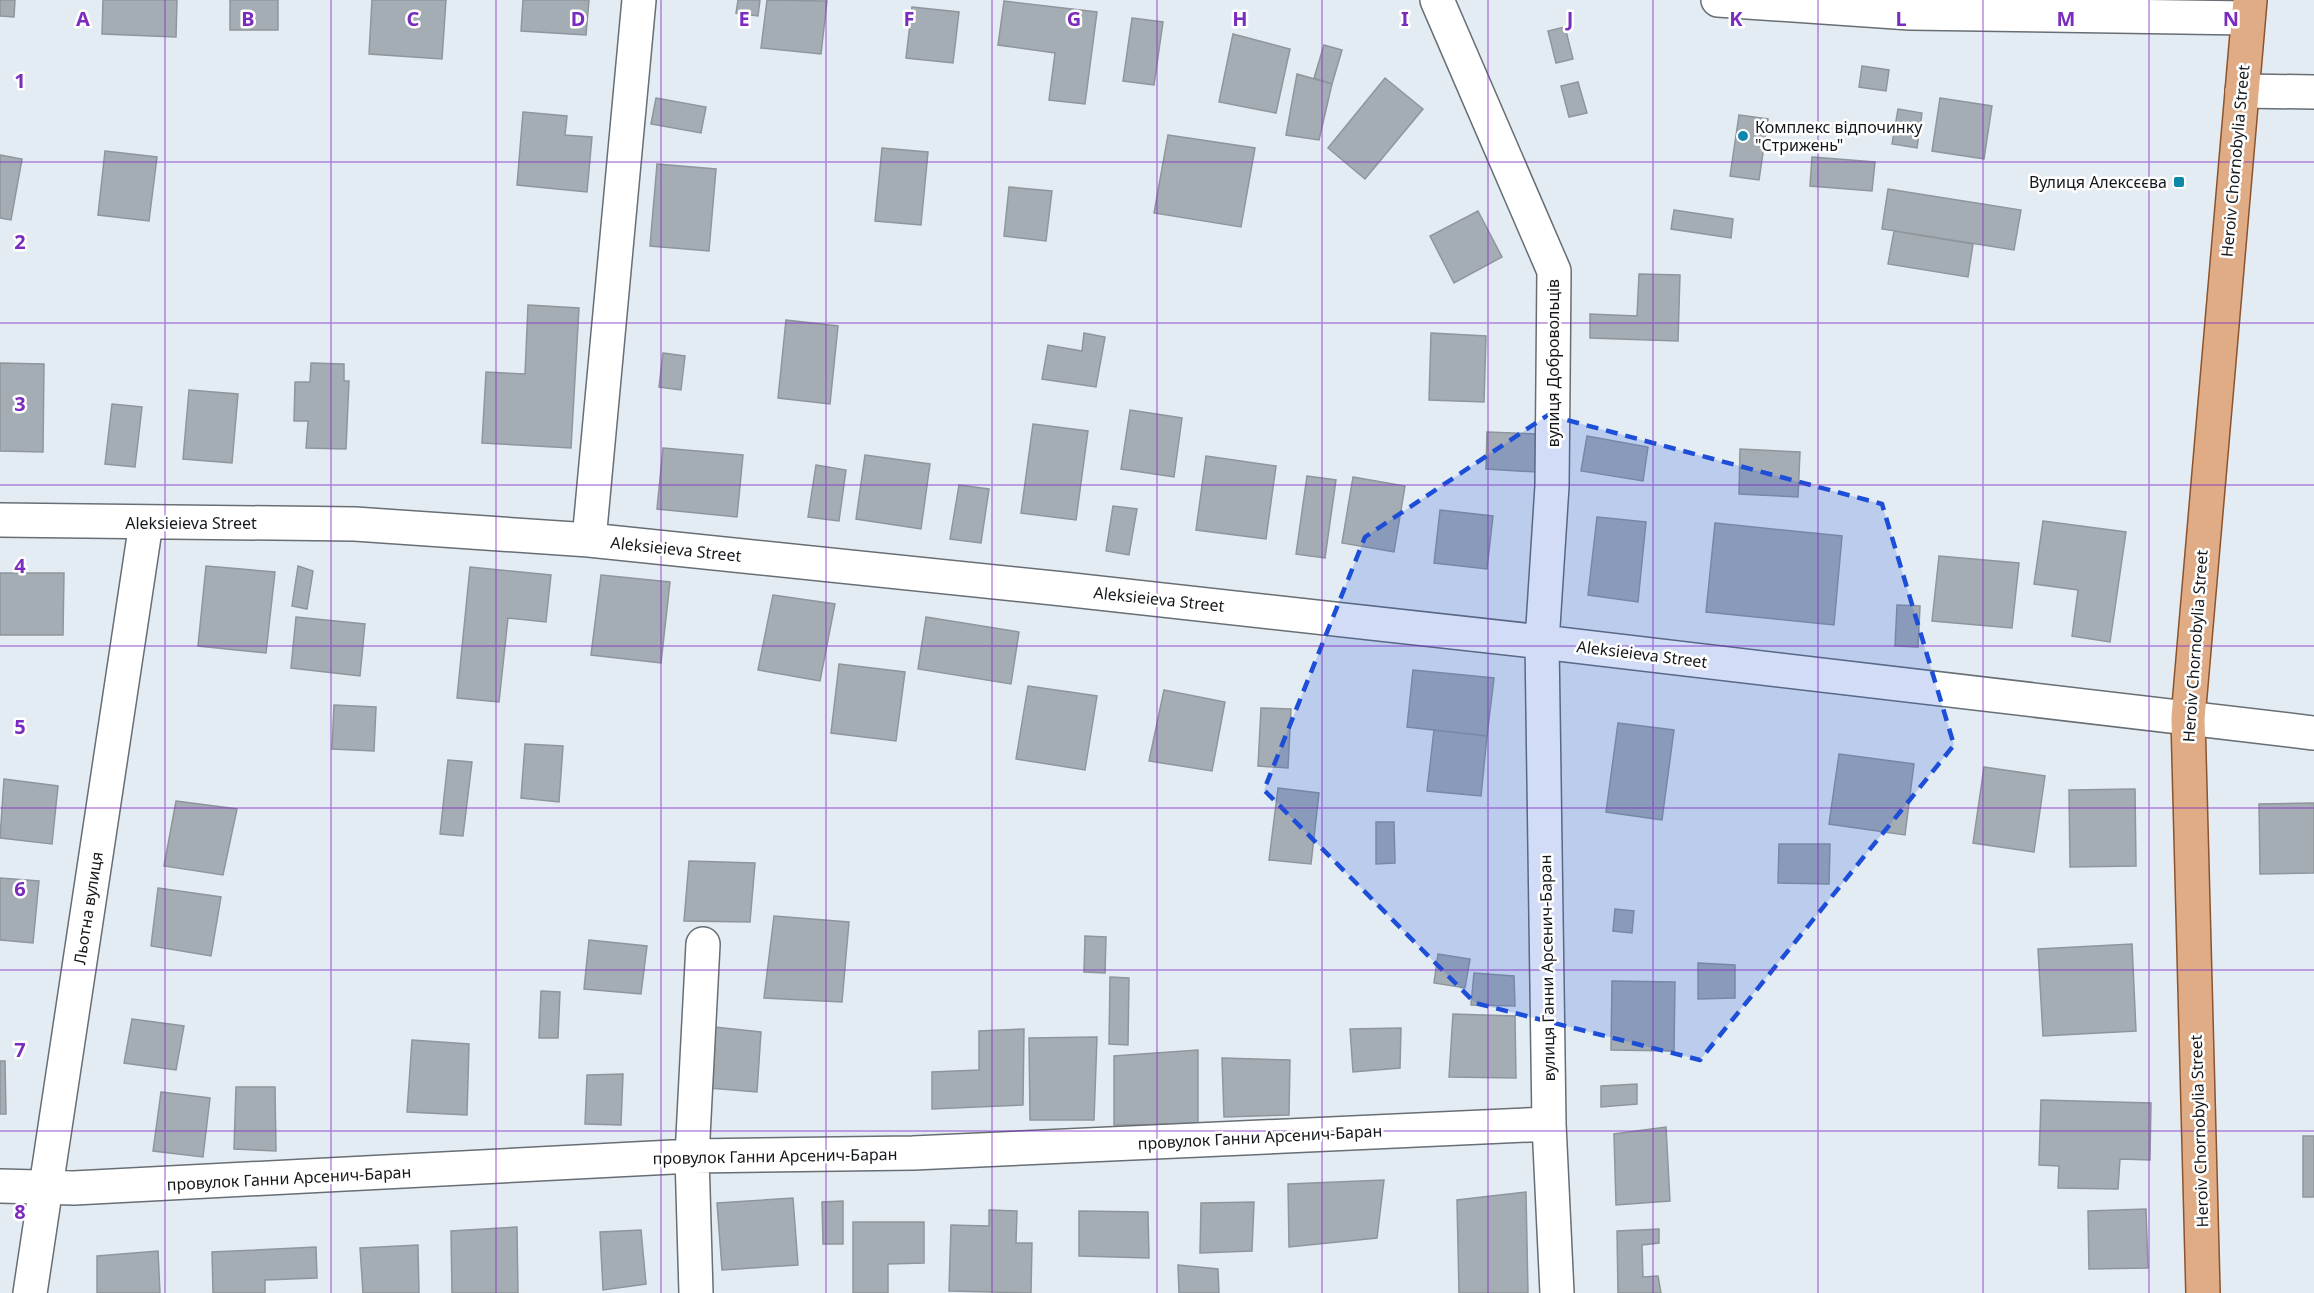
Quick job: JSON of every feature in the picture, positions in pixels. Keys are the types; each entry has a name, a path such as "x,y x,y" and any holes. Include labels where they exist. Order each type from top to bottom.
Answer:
{"main road":[{"name":"Heroiv Chornobylia Street","path":"2203,1293 2188,718 2249,9"}],"street":[{"path":"589,540 639,0"},
{"name":"вулиця Добровольців","path":"1437,0 1554,271 1552,486 1542,642"},
{"path":"1718,0 1910,12 2249,9"},
{"path":"2242,91 2314,92"},
{"name":"Aleksieieva Street","path":"0,520 355,524 589,540 1039,586 1542,642 2314,733"},
{"name":"Льотна вулиця","path":"30,1293 146,523"},
{"name":"вулиця Ганни Арсенич-Баран","path":"1542,642 1549,1124 1557,1293"},
{"path":"696,1293 692,1156 703,944"},
{"name":"провулок Ганни Арсенич-Баран","path":"0,1186 97,1187 692,1156 913,1153 1549,1124"}],"highlighted area":[{"path":"1548,415 1882,504 1954,745 1700,1060 1475,1003 1264,790 1365,537"}],"building":[{"path":"0,0 15,0 14,17 0,16"},
{"path":"103,0 177,0 176,37 102,34"},
{"path":"230,0 278,0 278,30 230,30"},
{"path":"372,0 446,0 442,59 369,54"},
{"path":"523,0 589,0 586,35 521,31"},
{"path":"738,0 760,0 758,16 736,13"},
{"path":"767,0 827,1 821,54 761,48"},
{"path":"1004,1 1097,12 1085,104 1049,100 1055,53 998,45"},
{"path":"912,7 959,12 953,63 906,58"},
{"path":"1132,18 1163,22 1154,85 1123,81"},
{"path":"1565,27 1573,59 1556,63 1548,31"},
{"path":"1233,34 1290,49 1276,113 1219,102"},
{"path":"1324,45 1342,50 1332,84 1314,78"},
{"path":"1862,66 1889,70 1886,91 1859,87"},
{"path":"1297,74 1332,84 1319,140 1286,135"},
{"path":"1385,78 1423,109 1365,179 1328,148"},
{"path":"1578,82 1587,113 1569,117 1561,86"},
{"path":"656,98 706,107 701,133 651,124"},
{"path":"1940,98 1992,106 1984,159 1932,151"},
{"path":"1898,109 1922,113 1917,148 1892,144"},
{"path":"523,112 567,116 565,135 592,137 587,192 517,185"},
{"path":"1739,115 1768,119 1759,180 1730,176"},
{"path":"1168,135 1255,148 1241,227 1154,213"},
{"path":"882,148 928,152 921,225 875,221"},
{"path":"105,151 157,157 149,221 98,215"},
{"path":"0,155 22,159 11,220 0,218"},
{"path":"1812,157 1875,162 1872,191 1810,186"},
{"path":"657,164 716,169 709,251 650,246"},
{"path":"1009,187 1052,191 1046,241 1004,236"},
{"path":"1888,189 2021,210 2014,250 1882,229"},
{"path":"1674,210 1733,219 1731,238 1671,229"},
{"path":"1478,211 1502,257 1454,283 1430,236"},
{"path":"1894,231 1973,244 1968,277 1888,264"},
{"path":"1639,274 1680,275 1678,341 1590,338 1590,314 1637,316"},
{"path":"528,305 579,308 571,448 482,443 486,372 525,374"},
{"path":"786,320 838,326 830,404 778,398"},
{"path":"1084,333 1105,337 1096,387 1042,379 1048,345 1082,351"},
{"path":"1431,333 1486,336 1484,402 1429,400"},
{"path":"663,353 685,356 681,390 659,387"},
{"path":"0,363 44,364 43,452 0,451"},
{"path":"311,363 344,364 344,381 349,381 346,449 306,448 308,421 294,421 295,382 310,382"},
{"path":"189,390 238,394 232,463 183,459"},
{"path":"112,404 142,407 135,467 105,464"},
{"path":"1130,410 1182,418 1174,477 1121,469"},
{"path":"1033,424 1088,431 1076,520 1021,513"},
{"path":"1487,432 1538,434 1536,472 1486,469"},
{"path":"1587,436 1648,447 1643,481 1581,471"},
{"path":"663,448 743,455 737,517 657,509"},
{"path":"1740,449 1800,452 1798,497 1739,494"},
{"path":"865,455 930,464 921,529 856,519"},
{"path":"1206,456 1276,466 1266,539 1196,530"},
{"path":"816,465 846,470 839,521 808,517"},
{"path":"1307,476 1336,480 1325,558 1296,554"},
{"path":"1353,477 1405,486 1394,552 1342,543"},
{"path":"959,485 989,489 981,543 950,539"},
{"path":"1113,506 1137,509 1129,555 1106,551"},
{"path":"1440,510 1493,516 1487,569 1434,563"},
{"path":"1597,517 1646,522 1638,602 1588,595"},
{"path":"2043,521 2126,532 2110,642 2072,636 2078,590 2034,584"},
{"path":"1715,523 1842,536 1834,625 1706,612"},
{"path":"1939,556 2019,563 2012,628 1932,621"},
{"path":"206,566 275,572 266,653 198,646"},
{"path":"298,566 313,571 307,609 292,606"},
{"path":"470,567 551,575 546,622 508,618 499,702 457,698"},
{"path":"0,573 64,573 63,635 0,635"},
{"path":"601,575 670,582 661,663 591,655"},
{"path":"773,595 835,604 820,681 758,670"},
{"path":"1897,605 1920,606 1918,647 1895,646"},
{"path":"296,617 365,624 360,676 291,668"},
{"path":"926,617 1019,632 1011,684 918,669"},
{"path":"839,664 905,672 896,741 831,733"},
{"path":"1413,670 1494,678 1487,736 1407,727"},
{"path":"1028,686 1097,696 1085,770 1016,759"},
{"path":"1164,690 1225,702 1212,771 1149,761"},
{"path":"334,705 376,707 374,751 332,749"},
{"path":"1261,708 1291,709 1288,768 1258,766"},
{"path":"1618,723 1674,730 1662,820 1606,812"},
{"path":"1434,730 1487,736 1481,796 1427,791"},
{"path":"525,744 563,746 559,802 521,798"},
{"path":"1839,754 1914,764 1905,835 1829,824"},
{"path":"448,760 472,762 463,836 440,834"},
{"path":"1984,767 2045,776 2034,852 1973,843"},
{"path":"4,779 58,786 52,844 0,838"},
{"path":"1278,788 1319,793 1311,864 1269,860"},
{"path":"2135,789 2136,866 2070,867 2069,790"},
{"path":"176,801 237,809 223,875 164,866"},
{"path":"2314,803 2314,873 2260,874 2259,804"},
{"path":"1376,822 1394,822 1395,863 1376,864"},
{"path":"1779,844 1830,844 1829,884 1778,883"},
{"path":"689,861 755,863 750,922 684,921"},
{"path":"0,878 39,881 33,943 0,940"},
{"path":"158,888 221,897 211,956 151,946"},
{"path":"1615,909 1634,911 1632,933 1613,931"},
{"path":"774,916 849,922 842,1002 764,998"},
{"path":"1085,936 1106,937 1105,973 1084,972"},
{"path":"589,940 647,946 641,994 584,989"},
{"path":"2132,944 2136,1031 2043,1036 2038,949"},
{"path":"1438,954 1470,959 1465,988 1434,983"},
{"path":"1698,963 1735,965 1735,998 1698,999"},
{"path":"1474,973 1514,976 1515,1006 1471,1005"},
{"path":"1110,977 1129,978 1128,1045 1109,1044"},
{"path":"1612,981 1675,982 1674,1051 1611,1050"},
{"path":"541,991 560,992 558,1038 539,1038"},
{"path":"1453,1014 1515,1016 1516,1078 1449,1077"},
{"path":"132,1019 184,1026 176,1070 124,1063"},
{"path":"714,1027 761,1032 757,1092 709,1088"},
{"path":"1401,1028 1400,1068 1353,1072 1350,1029"},
{"path":"1024,1029 1023,1105 932,1109 932,1072 979,1070 979,1031"},
{"path":"1097,1037 1094,1120 1030,1120 1029,1038"},
{"path":"412,1040 469,1044 467,1115 407,1112"},
{"path":"1198,1050 1198,1124 1114,1125 1114,1056"},
{"path":"1222,1058 1290,1060 1289,1115 1224,1117"},
{"path":"0,1061 5,1061 6,1114 0,1114"},
{"path":"623,1074 621,1125 585,1124 587,1075"},
{"path":"1637,1084 1637,1104 1601,1107 1601,1086"},
{"path":"236,1087 275,1087 276,1151 234,1149"},
{"path":"161,1092 210,1098 203,1157 153,1151"},
{"path":"2041,1100 2151,1103 2150,1160 2120,1159 2118,1189 2058,1188 2059,1166 2039,1165"},
{"path":"1666,1127 1670,1201 1616,1205 1614,1134"},
{"path":"2303,1136 2314,1136 2314,1197 2303,1197"},
{"path":"1384,1180 1377,1238 1289,1247 1288,1184"},
{"path":"1526,1192 1528,1293 1459,1293 1457,1200"},
{"path":"793,1198 798,1265 722,1270 717,1203"},
{"path":"843,1201 843,1244 823,1244 822,1202"},
{"path":"1254,1202 1252,1251 1200,1253 1201,1203"},
{"path":"2146,1209 2148,1268 2089,1269 2088,1211"},
{"path":"989,1210 1017,1211 1016,1243 1032,1243 1031,1293 949,1291 951,1225 989,1226"},
{"path":"1079,1211 1148,1212 1149,1258 1079,1256"},
{"path":"853,1222 924,1222 924,1263 888,1264 888,1293 853,1293"},
{"path":"517,1227 518,1293 452,1293 451,1231"},
{"path":"1659,1229 1659,1243 1642,1245 1643,1277 1658,1276 1661,1293 1618,1293 1617,1231"},
{"path":"641,1230 646,1284 603,1290 600,1232"},
{"path":"418,1245 419,1293 363,1293 360,1248"},
{"path":"316,1247 317,1278 265,1280 265,1293 213,1293 212,1252"},
{"path":"158,1251 160,1293 97,1293 97,1256"},
{"path":"1178,1265 1218,1269 1219,1293 1179,1293"}],"place":[{"name":"Комплекс відпочинку \"Стрижень\"","path":"1743,136"},
{"name":"Вулиця Алексєєва","path":"2179,182"}]}
